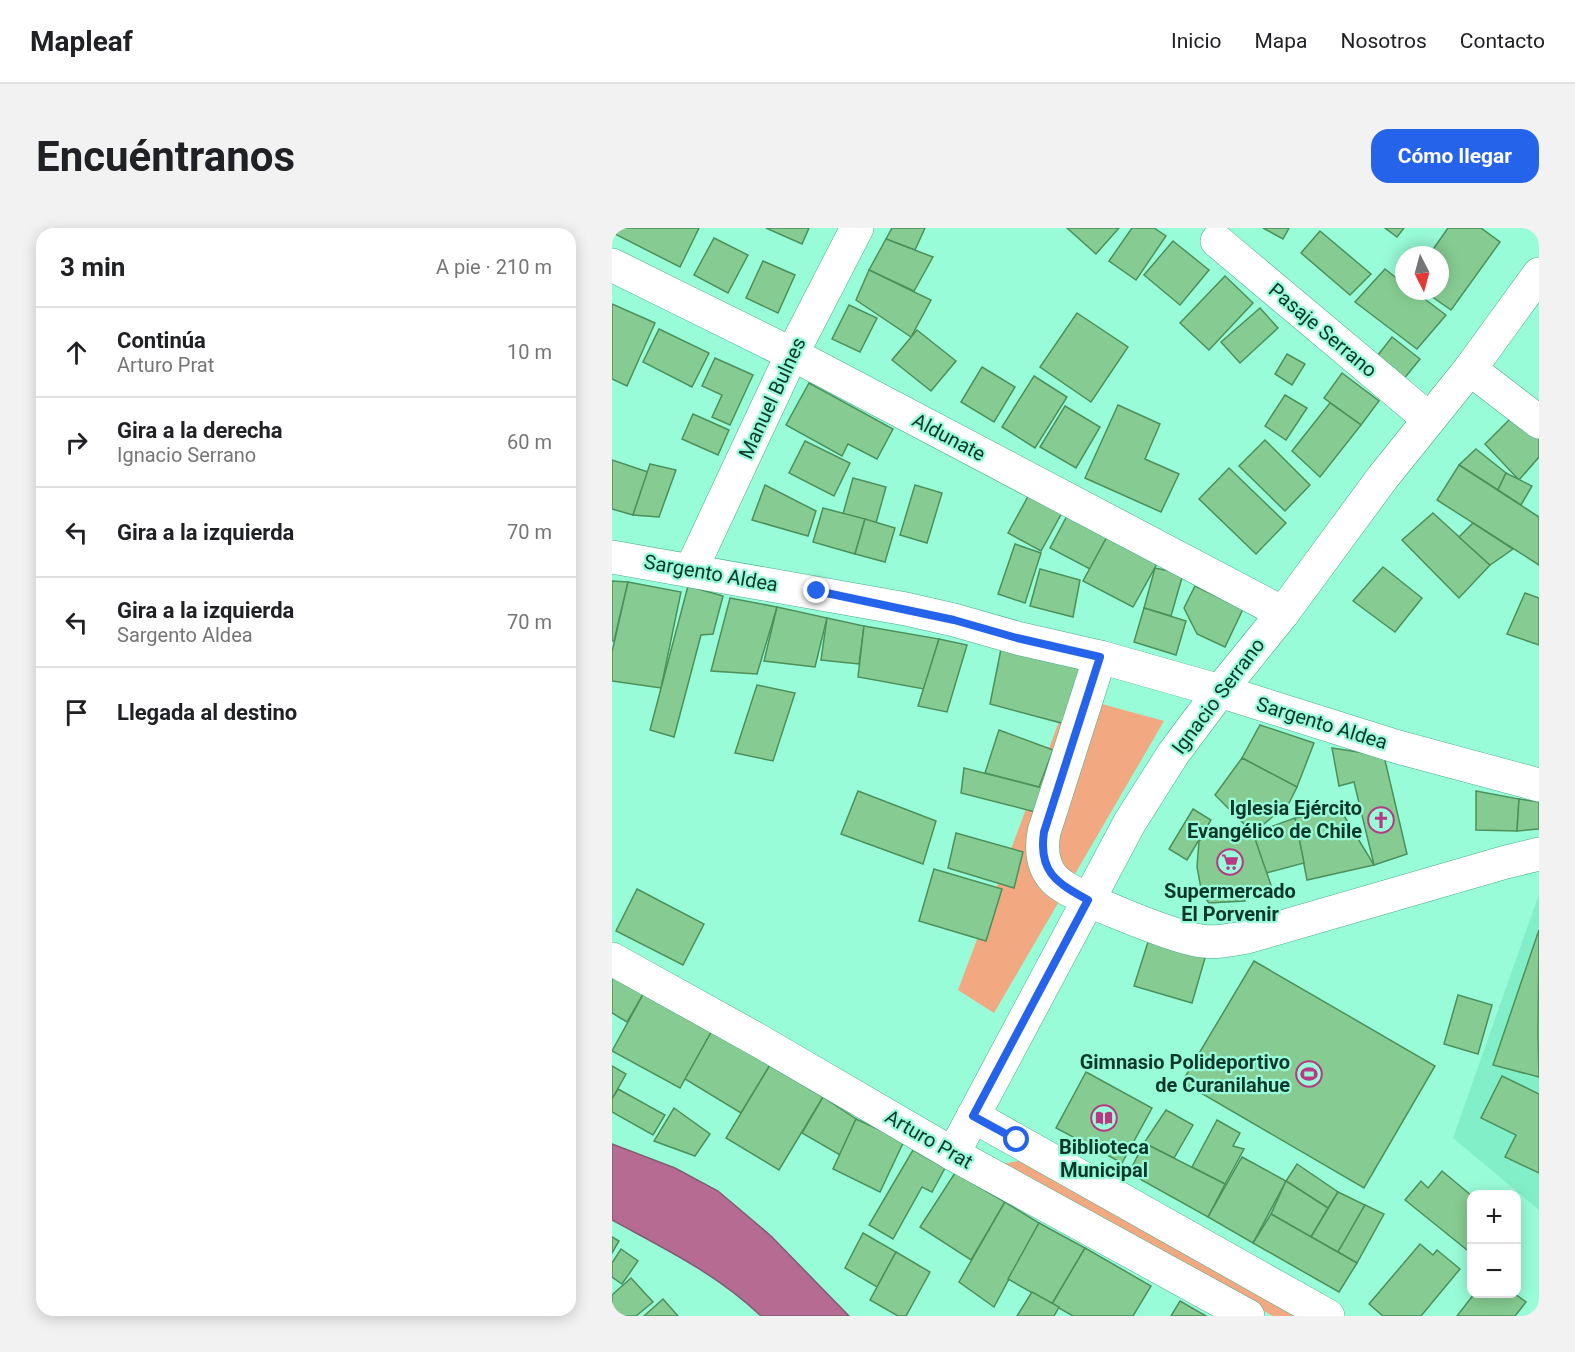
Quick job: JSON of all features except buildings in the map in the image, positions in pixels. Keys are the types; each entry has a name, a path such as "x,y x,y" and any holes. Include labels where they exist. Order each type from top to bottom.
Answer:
{"street":[{"name":"Manuel Bulnes","path":"691,570 792,354 857,228"},
{"name":"Pasaje Serrano","path":"1217,241 1428,419"},
{"name":"Aldunate","path":"612,265 792,354 1283,613"},
{"name":"Ignacio Serrano","path":"953,1154 1130,822 1173,754 1283,613 1428,419 1470,369 1539,274"},
{"path":"1470,369 1539,422"},
{"name":"Sargento Aldea","path":"612,557 906,609 954,620 1017,638 1100,657 1220,691 1398,747 1539,785"},
{"path":"1100,657 1042,844 1045,863 1055,880 1088,900 1185,938 1216,942 1247,937 1539,854"},
{"name":"Arturo Prat","path":"612,959 756,1039 953,1154 1248,1316"},
{"path":"973,1116 1328,1316"}],"shaded area":[{"path":"1069,695 1164,721 994,1013 958,990"},
{"path":"1539,894 1539,1210 1521,1195 1521,1190 1515,1190 1453,1138"},
{"path":"612,1144 675,1168 718,1191 771,1236 849,1316 761,1316 727,1287 671,1252 612,1220"},
{"path":"1023,1160 1302,1316 1273,1316 1002,1164"}],"place":[{"name":"Iglesia Ejército Evangélico de Chile","path":"1381,820"},
{"name":"Supermercado El Porvenir","path":"1230,862"},
{"name":"Gimnasio Polideportivo de Curanilahue","path":"1309,1074"},
{"name":"Biblioteca Municipal","path":"1104,1118"}],"route":[{"path":"817,591 954,620 1017,638 1100,657 1042,844 1045,863 1055,880 1088,900 973,1116 1017,1140"}]}
